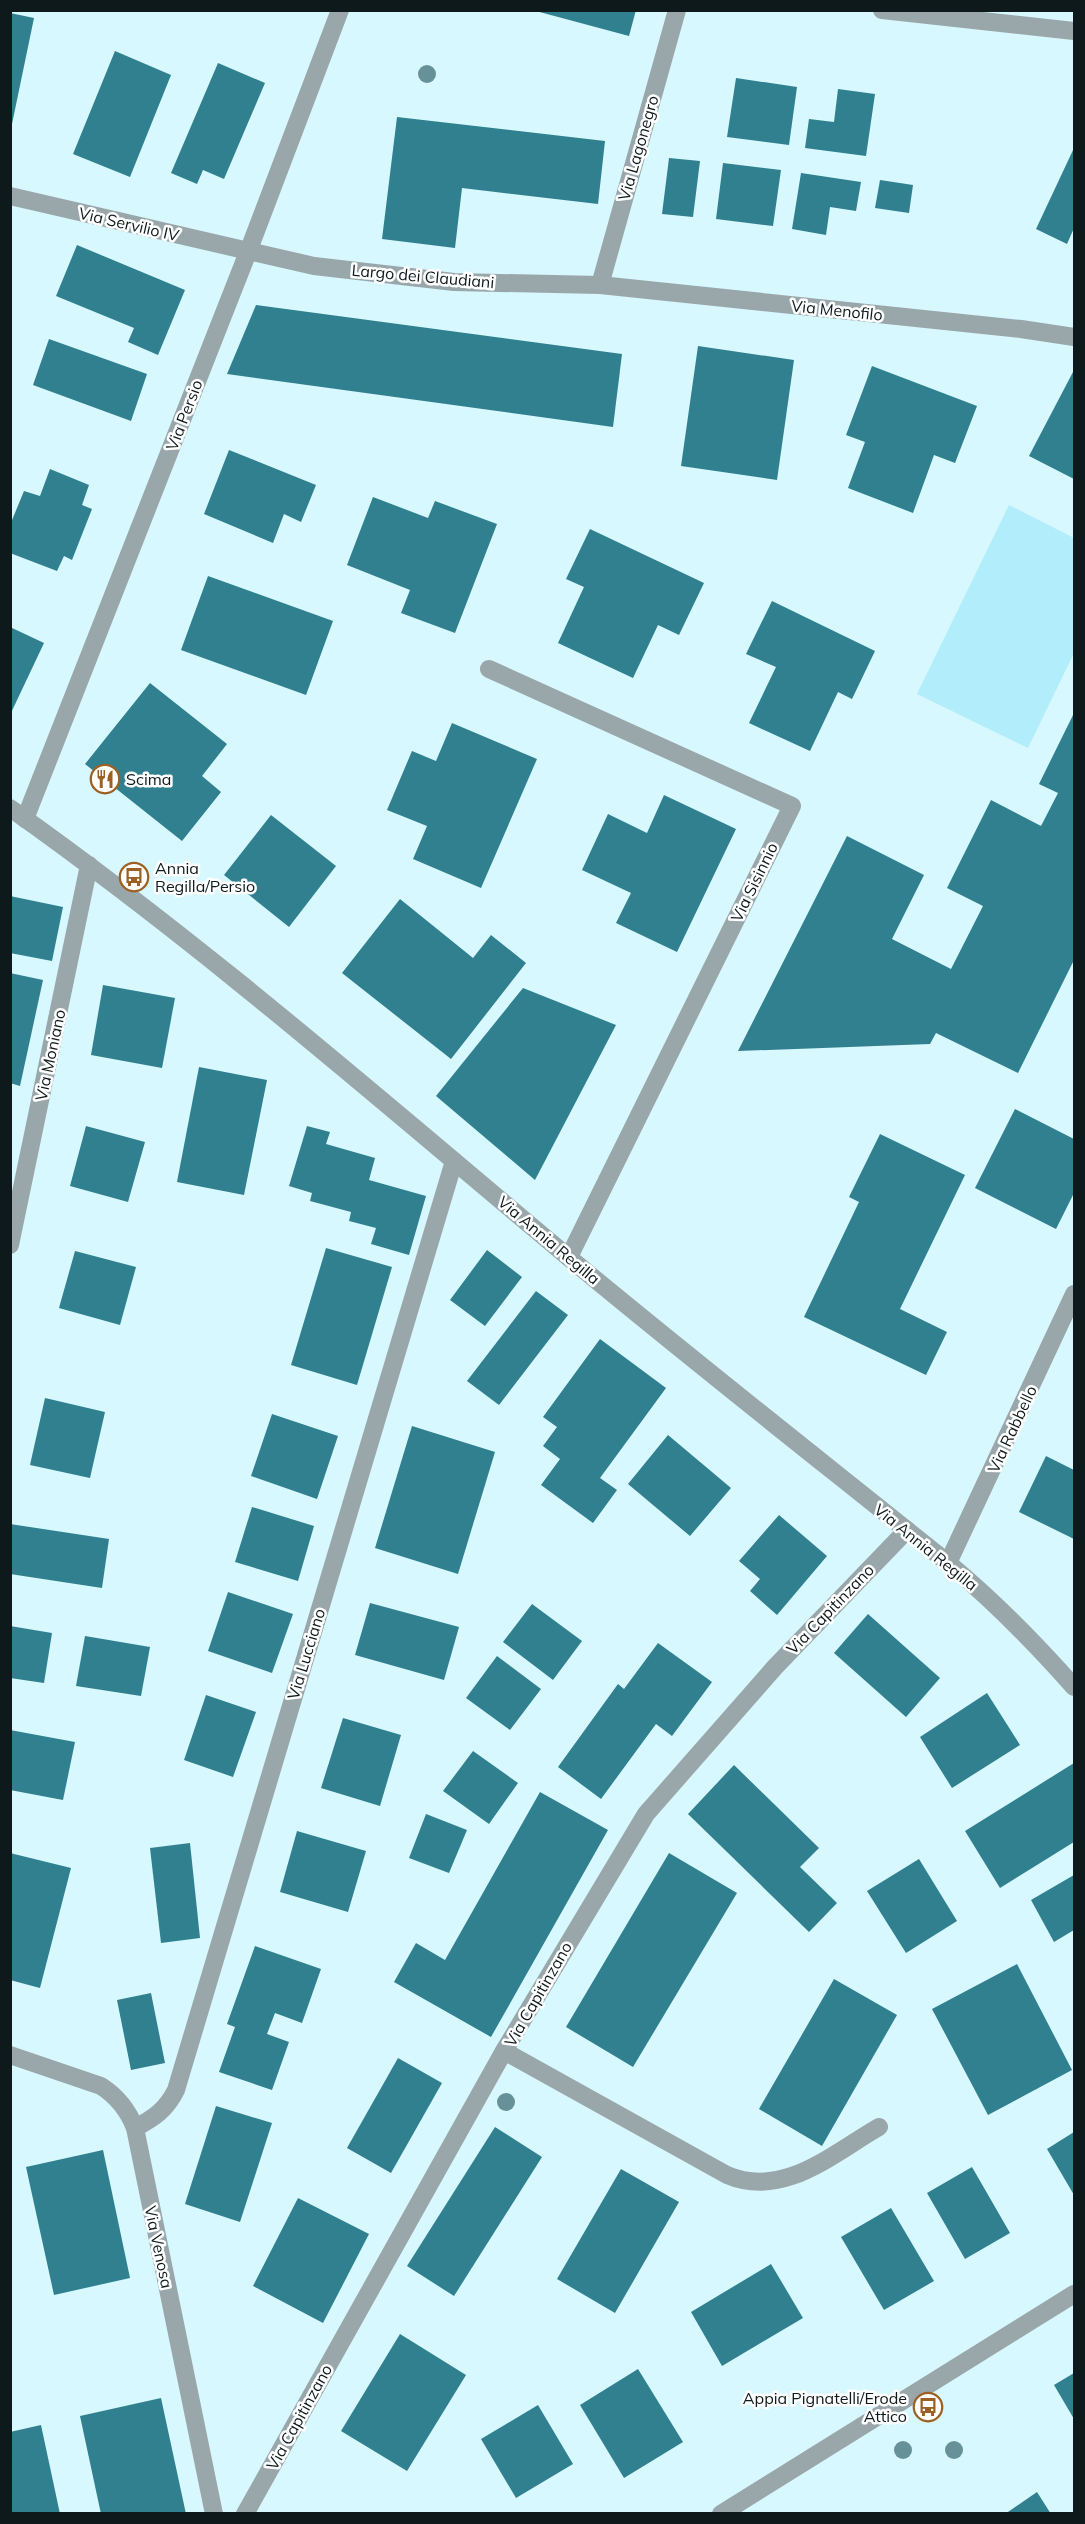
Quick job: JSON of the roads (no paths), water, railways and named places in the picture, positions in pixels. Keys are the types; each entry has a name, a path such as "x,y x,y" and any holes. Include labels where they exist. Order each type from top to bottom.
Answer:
{"street":[{"name":"Via Persio","path":"18,813 248,252 340,10"},
{"name":"Via Lagonegro","path":"600,285 677,10"},
{"path":"882,10 1074,31"},
{"name":"Via Servilio IV","path":"10,196 248,252"},
{"name":"Largo dei Claudiani","path":"248,252 314,266 454,282 600,285"},
{"name":"Via Menofilo","path":"600,285 1021,329 1074,337"},
{"name":"Via Sisinnio","path":"489,669 792,806 569,1257"},
{"name":"Via Annia Regilla","path":"18,813 89,864 308,1036 569,1257 948,1563 1025,1634 1074,1687"},
{"name":"Via Moniano","path":"10,1245 89,864"},
{"name":"Via Lucciano","path":"135,2128 158,2116 168,2106 176,2090 454,1161"},
{"name":"Via Rabbello","path":"948,1563 1074,1294"},
{"name":"Via Capitinzano","path":"245,2514 504,2051 646,1814 775,1667 907,1530"},
{"path":"504,2051 727,2175 750,2182 765,2183 789,2178 879,2127"},
{"name":"Via Venosa","path":"13,2058 101,2086 121,2102 130,2115 135,2128 214,2514"},
{"path":"721,2514 1074,2294"}],"place":[{"name":"Scima","path":"105,779"},
{"name":"Annia Regilla/Persio","path":"134,877"},
{"name":"Appia Pignatelli/Erode Attico","path":"928,2407"}]}
